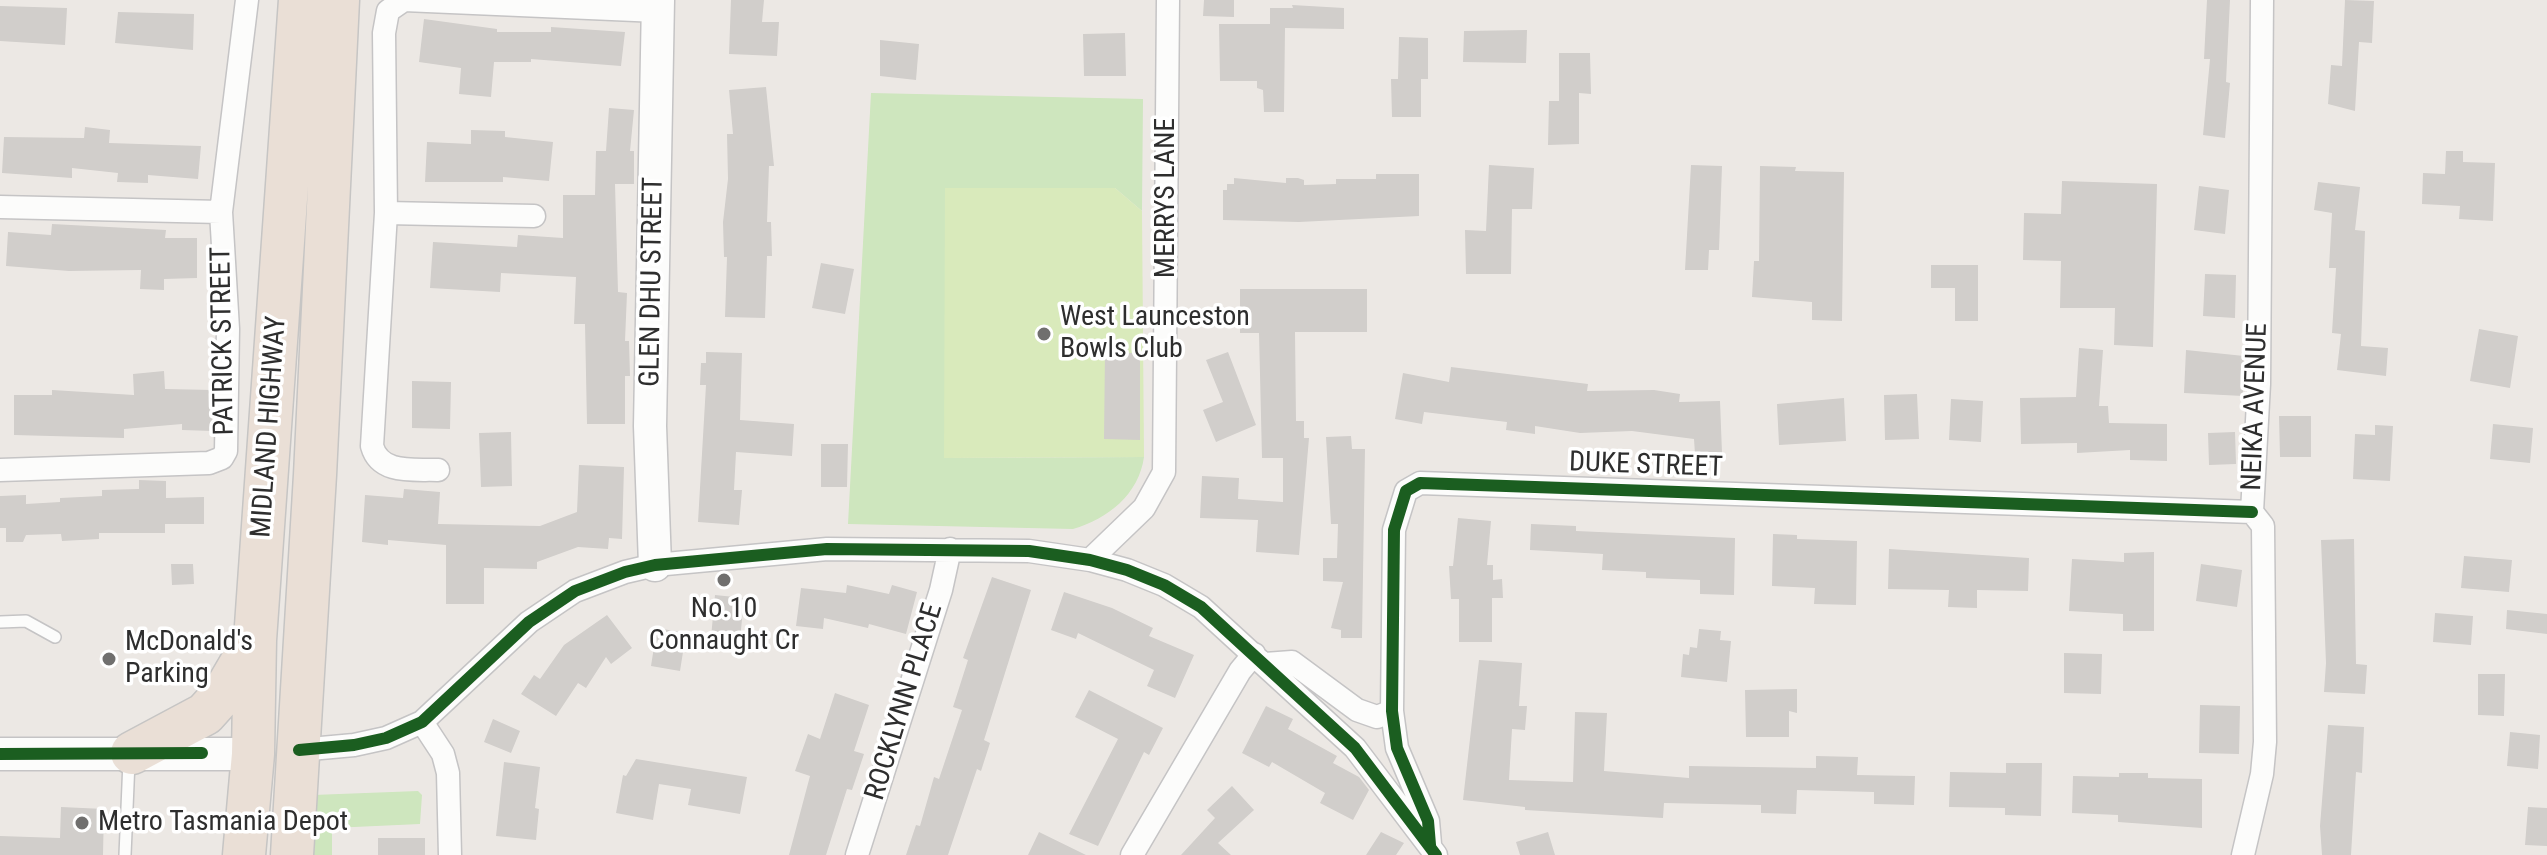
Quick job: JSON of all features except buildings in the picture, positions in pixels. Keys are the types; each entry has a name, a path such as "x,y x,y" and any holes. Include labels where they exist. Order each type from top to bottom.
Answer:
{"highway":[{"name":"MIDLAND HIGHWAY","path":"244,855 253,754 255,640 300,0"},
{"name":"MIDLAND HIGHWAY","path":"292,855 338,0"},
{"path":"130,753 205,714 223,694 255,640"},
{"path":"253,754 299,750"}],"street":[{"name":"PATRICK STREET","path":"0,470 209,463 222,458 228,432 228,376 221,212 247,0"},
{"path":"438,470 386,466 374,454 372,446 386,213 384,33 388,11 404,0 658,5"},
{"name":"MERRYS LANE","path":"1090,560 1144,508 1164,472 1168,0"},
{"name":"NEIKA AVENUE","path":"2243,855 2262,774 2265,742 2263,526 2252,512 2259,384 2262,0"},
{"name":"GLEN DHU STREET","path":"655,565 650,426 658,5"},
{"path":"0,207 221,212"},
{"path":"386,213 534,216"},
{"name":"DUKE STREET","path":"1429,852 1428,821 1397,748 1392,711 1394,530 1406,491 1420,483 2252,512"},
{"path":"299,750 365,743 422,722 529,622 557,602 596,581 655,565 827,549 1029,551 1090,560 1164,585 1201,607 1355,748 1429,852"},
{"name":"ROCKLYNN PLACE","path":"857,855 941,590 950,549"},
{"path":"1132,855 1240,671 1259,659 1292,662 1377,717 1392,711"},
{"path":"422,722 443,754 448,773 450,855"},
{"path":"0,754 253,754"}],"lane":[{"path":"0,622 26,621 55,637"},
{"path":"125,855 130,753"}],"green space":[{"path":"871,93 1143,99 1142,211 1115,188 944,458 1144,457 1129,493 1098,519 1073,529 848,524"},
{"name":"West Launceston Bowls Club","path":"945,188 1115,188 1142,211 1144,457 944,458"},
{"path":"418,791 422,795 420,824 332,828 332,855 306,855 313,795"}],"cycle path":[{"path":"1430,845 1428,821 1397,748 1392,711 1394,530 1406,491 1420,483 2252,512"},
{"path":"299,750 354,745 386,738 422,722 529,622 575,591 625,572 655,565 827,549 1029,551 1090,560 1127,570 1164,585 1201,607 1355,748 1436,855"},
{"path":"0,754 202,753"}],"place":[{"name":"West Launceston Bowls Club","path":"1044,334"},
{"name":"No.10 Connaught Cr","path":"724,580"},
{"name":"McDonald's Parking","path":"109,659"},
{"name":"Metro Tasmania Depot","path":"82,823"}]}
